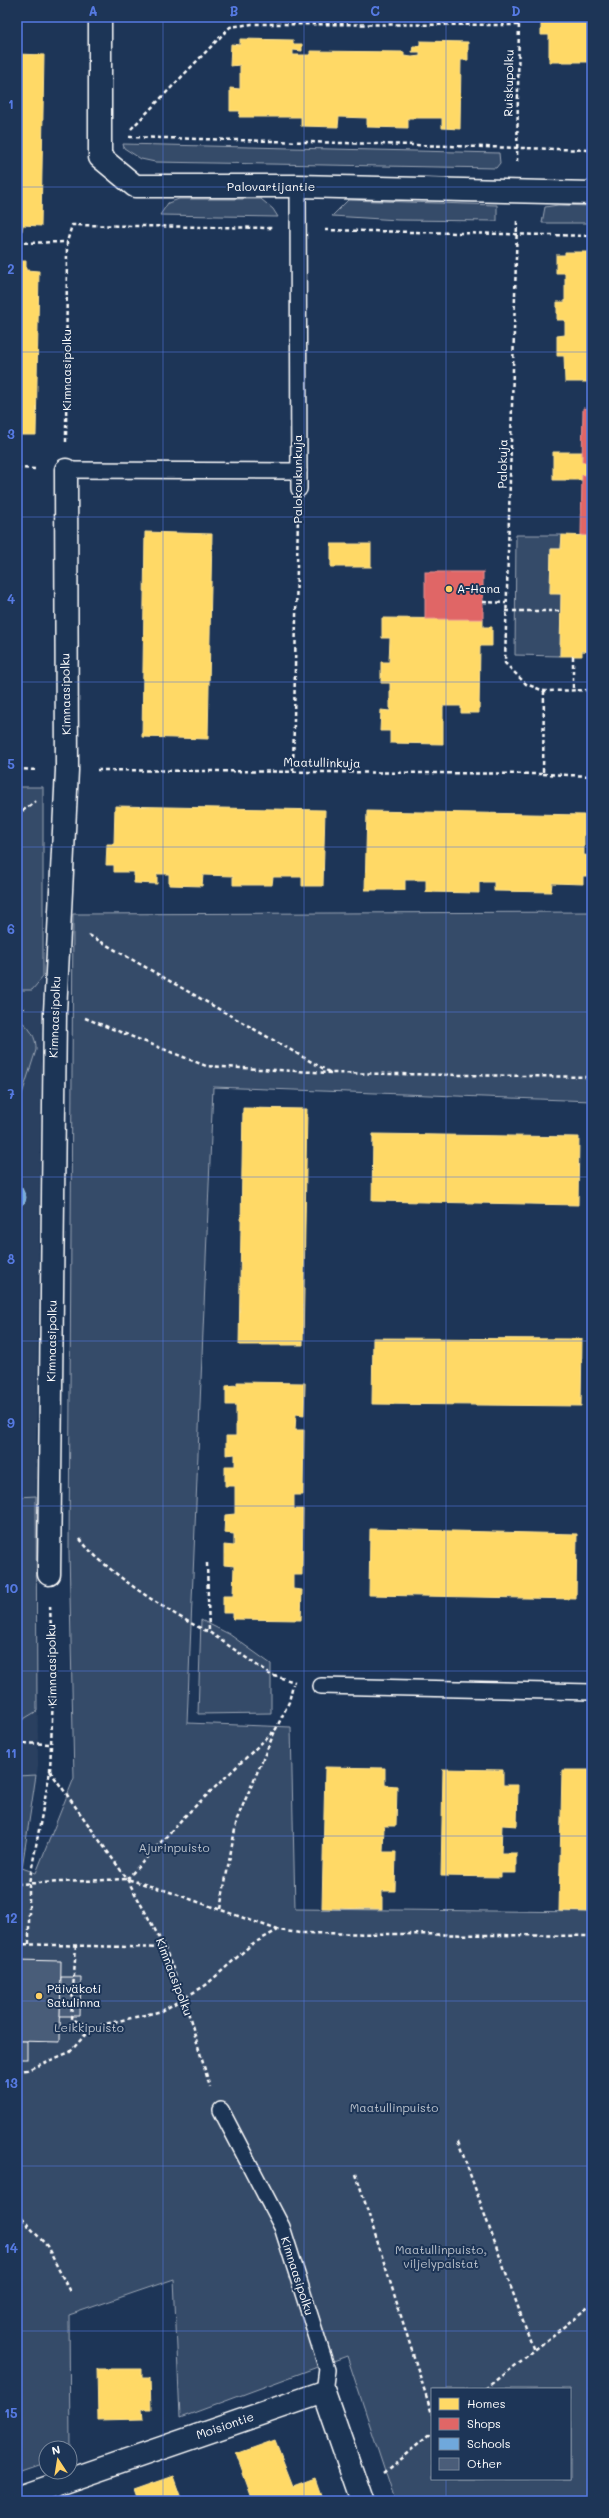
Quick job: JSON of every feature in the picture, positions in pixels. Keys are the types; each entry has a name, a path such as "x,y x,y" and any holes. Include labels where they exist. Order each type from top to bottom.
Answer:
{"street":[{"name":"Palovartijantie","path":"100,17 100,157 135,186 298,186 592,193"},
{"name":"Kimnaasipolku","path":"49,1574 54,1012 67,770 66,470"},
{"name":"Moisiontie","path":"17,2498 324,2392"},
{"path":"324,2392 362,2501"}],"lane":[{"name":"Palokoukunkuja","path":"298,186 299,489"},
{"path":"66,470 299,471"},
{"path":"321,1686 592,1692"},
{"name":"Kimnaasipolku","path":"221,2110 282,2228 327,2370 324,2392"}],"path":[{"path":"252,17 252,24"},
{"path":"444,17 444,24"},
{"name":"Ruiskupolku","path":"516,149 519,17"},
{"path":"519,25 252,24 230,27 124,136 516,149 592,150"},
{"name":"Kimnaasipolku","path":"66,470 68,242 72,225 298,229"},
{"path":"298,229 592,236"},
{"name":"Palokuja","path":"518,235 505,663 526,684 544,691"},
{"path":"17,243 68,242"},
{"name":"Palokoukunkuja","path":"293,771 299,489"},
{"path":"483,602 506,603"},
{"path":"506,611 560,611"},
{"path":"573,656 573,691"},
{"path":"543,774 544,691 592,690"},
{"name":"Maatullinkuja","path":"17,770 293,771 592,776"},
{"path":"60,918 331,1073"},
{"path":"54,1012 96,1020 206,1066 331,1073 592,1077"},
{"path":"76,1535 90,1553 153,1600 209,1632 271,1675 294,1682 321,1686"},
{"path":"207,1563 209,1632"},
{"name":"Kimnaasipolku","path":"49,1574 53,1694 50,1771 127,1879 165,1948 184,1998 206,2079 221,2110"},
{"path":"220,1909 237,1819 276,1729 290,1702 294,1682"},
{"path":"127,1879 184,1817 276,1729"},
{"path":"17,1743 51,1744"},
{"path":"29,1944 29,1883 50,1771"},
{"path":"17,1884 127,1879 220,1909 278,1930 300,1933 592,1936"},
{"path":"76,1945 71,2019 92,2027 157,2013 206,1985 252,1944 278,1930"},
{"path":"17,1944 165,1948"},
{"path":"17,2071 27,2070 70,2052 92,2027"},
{"path":"458,2141 534,2351"},
{"path":"356,2174 431,2411"},
{"path":"17,2213 47,2246 70,2292"},
{"path":"487,2388 592,2304"},
{"path":"381,2475 431,2434"}],"shaded area":[{"path":"17,936 43,936 36,1453 38,1766 22,1868 17,1868"}],"green space":[{"path":"123,144 499,153 500,163 496,168 155,162 141,159 124,148"},
{"path":"179,199 261,199 273,209 278,217 160,215 168,203"},
{"path":"348,200 497,205 497,221 398,220 332,216"},
{"path":"558,205 592,206 592,223 542,223 545,207"},
{"path":"516,535 562,535 561,549 551,549 550,593 561,594 560,656 515,655"},
{"path":"17,787 43,787 43,977 32,990 17,990"},
{"path":"592,912 592,1101 213,1087 187,1723 291,1727 295,1909 592,1912 592,2501 395,2501 347,2356 180,2418 174,2279 69,2315 70,2440 38,2440 38,2466 17,2473 17,1776 36,1775 22,1868 36,1873 74,1778 69,1551 73,914"},
{"path":"17,1019 29,1028 34,1036 36,1050 17,1110"},
{"path":"36,1496 37,1711 17,1723 17,1497"},
{"path":"201,1620 229,1634 271,1664 271,1713 198,1714"}],"building: Homes":[{"path":"541,17 592,17 592,62 549,62 549,35 541,35"},
{"path":"240,39 293,40 293,44 302,44 302,51 293,50 293,55 310,55 310,51 404,52 404,56 412,57 420,56 420,52 412,52 413,46 420,46 420,41 468,42 468,60 461,60 460,129 442,128 442,118 408,118 408,128 367,127 367,118 339,117 338,127 301,126 301,117 239,117 240,111 230,111 230,88 240,89 240,65 230,66 231,44 240,45"},
{"path":"17,54 44,55 41,226 23,225 22,231 17,231"},
{"path":"565,252 592,252 592,382 565,382 564,356 557,356 557,336 565,335 565,320 557,320 557,302 565,302 565,273 556,273 556,255 565,255"},
{"path":"17,261 26,261 26,270 39,271 36,435 17,435"},
{"path":"553,452 583,452 582,462 592,462 592,475 582,475 582,480 553,480"},
{"path":"145,532 212,534 208,739 142,737"},
{"path":"562,535 592,536 592,652 582,651 582,656 560,656 561,594 550,594 551,549 561,549"},
{"path":"331,544 371,544 371,567 331,567"},
{"path":"382,618 483,619 483,627 492,627 492,646 480,646 479,713 461,713 461,706 443,706 443,744 390,743 390,731 380,731 381,710 390,711 390,683 381,683 381,662 389,662 390,638 382,638"},
{"path":"115,806 325,810 323,886 302,886 302,877 273,877 272,885 233,885 233,876 203,875 202,886 169,885 169,874 157,874 157,884 134,883 134,872 114,872 114,865 106,865 107,844 114,844"},
{"path":"367,811 584,815 584,855 592,856 592,876 583,876 583,884 552,883 551,892 494,891 494,882 479,882 479,893 426,892 426,880 405,880 405,890 365,890"},
{"path":"243,1108 307,1109 303,1345 239,1345"},
{"path":"373,1134 579,1137 578,1205 372,1201"},
{"path":"373,1338 582,1339 581,1406 372,1404"},
{"path":"237,1382 305,1383 304,1415 296,1414 295,1430 304,1430 303,1495 294,1495 294,1509 303,1509 302,1575 293,1575 293,1589 302,1590 301,1620 233,1619 233,1613 223,1613 223,1596 233,1596 234,1566 224,1565 224,1545 234,1546 234,1534 224,1533 225,1515 235,1514 235,1486 225,1486 225,1466 235,1466 235,1454 226,1455 226,1436 236,1436 236,1405 226,1405 226,1386 237,1385"},
{"path":"370,1529 577,1534 576,1599 369,1595"},
{"path":"325,1767 385,1768 385,1785 397,1786 396,1826 384,1826 383,1852 396,1852 395,1891 382,1891 382,1909 322,1908"},
{"path":"443,1769 503,1770 503,1785 518,1785 517,1826 502,1825 501,1853 516,1853 516,1873 501,1873 501,1877 441,1876"},
{"path":"562,1770 592,1770 592,1912 559,1911"},
{"path":"97,2369 142,2369 142,2378 150,2378 151,2409 142,2409 143,2419 98,2420"},
{"path":"275,2440 293,2486 315,2478 323,2501 253,2501 236,2454"},
{"path":"173,2476 182,2501 137,2501 133,2490"}],"building: Shops":[{"path":"583,408 592,409 592,462 582,462"},
{"path":"582,475 592,475 592,536 581,535"},
{"path":"425,572 483,572 483,619 425,619"}],"building: Schools":[{"path":"17,1185 22,1188 26,1197 25,1202 17,1209"}],"building: Other":[{"name":"Päiväkoti Satulinna","path":"17,1960 61,1961 60,2042 17,2041"},
{"path":"61,1977 81,1977 80,2016 60,2016"},
{"path":"17,2041 27,2041 27,2059 17,2059"}],"place":[{"name":"A-Hana","path":"449,589"},
{"name":"Päiväkoti Satulinna","path":"39,1996"}],"park label":[{"name":"Ajurinpuisto","path":"174,1848"},
{"name":"Leikkipuisto","path":"89,2028"},
{"name":"Maatullinpuisto","path":"394,2108"},
{"name":"Maatullinpuisto, viljelypalstat","path":"441,2257"}]}
